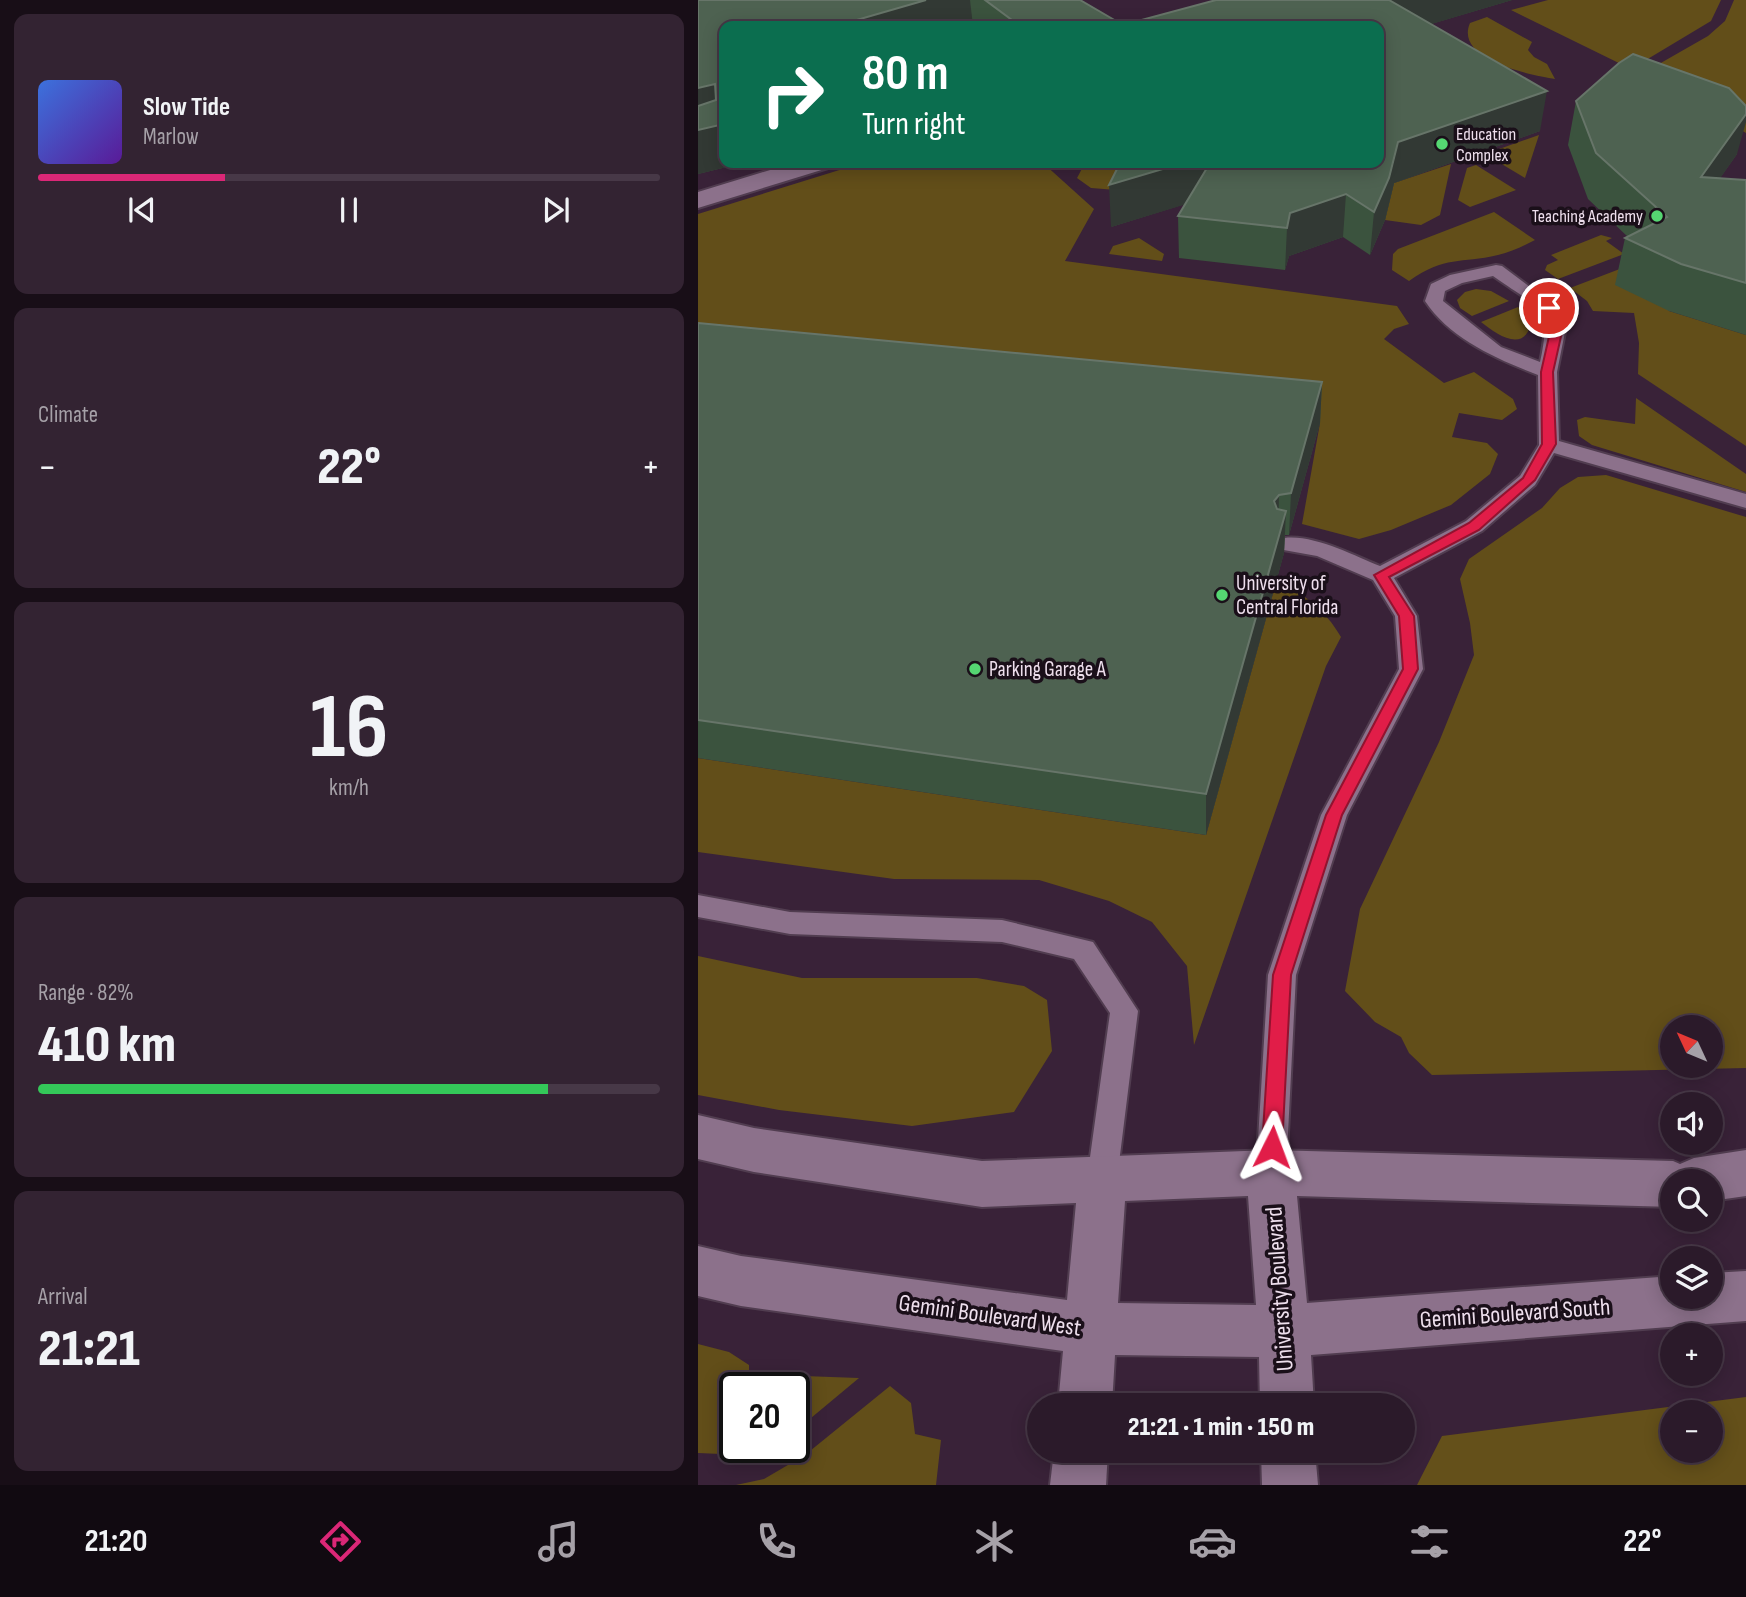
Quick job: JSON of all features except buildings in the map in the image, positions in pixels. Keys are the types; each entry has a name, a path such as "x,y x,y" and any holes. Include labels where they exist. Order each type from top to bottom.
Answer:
{"street":[{"path":"698,200 803,168"},
{"path":"698,1138 754,1150 982,1184 1271,1173 1660,1184"},
{"name":"University Boulevard","path":"1271,1173 1287,1393"},
{"path":"1723,1177 1746,1173"},
{"path":"1086,1393 1102,1179"},
{"name":"Gemini Boulevard West","path":"698,1271 741,1281 1092,1329 1284,1331"},
{"name":"Gemini Boulevard South","path":"1284,1331 1746,1296"},
{"path":"1078,1485 1080,1463"},
{"path":"1289,1463 1290,1485"}],"lane":[{"path":"1381,575 1483,519 1528,480 1549,444 1547,372 1556,332 1549,308 1496,271 1456,279 1437,288 1434,301 1450,318 1494,351 1547,372"},
{"path":"1549,444 1746,501"},
{"path":"1271,1173 1282,975 1334,815 1411,669 1406,616 1381,575 1322,550 1287,544"},
{"path":"698,906 790,923 1001,931 1083,950 1124,1011 1102,1179"}],"shaded area":[{"path":"1548,0 1721,0 1711,21 1631,69 1511,10"},
{"path":"1734,0 1746,0 1746,133 1645,72 1708,36 1725,21"},
{"path":"1487,17 1532,42 1528,50 1547,64 1555,79 1497,63 1473,47 1468,36 1470,23"},
{"path":"1539,135 1525,178 1485,154"},
{"path":"1451,164 1440,215 1421,225 1385,220 1394,183"},
{"path":"1476,165 1516,190 1470,207 1458,200 1467,168"},
{"path":"846,168 1049,168 1094,209 1065,261 1397,306 1409,324 1394,329 1384,339 1444,383 1474,372 1513,399 1517,409 1502,420 1459,413 1452,437 1487,443 1498,454 1490,474 1451,505 1391,530 1359,539 1302,524 1320,423 698,362 698,214"},
{"path":"1082,168 1140,168 1129,191 1091,188 1077,178"},
{"path":"1494,212 1535,240 1498,255 1433,267 1409,281 1392,270 1393,254 1398,249"},
{"path":"1601,235 1612,238 1606,241 1624,254 1558,279 1545,270 1547,265 1558,260 1551,255"},
{"path":"1139,238 1164,254 1162,261 1109,254 1113,246"},
{"path":"1638,262 1669,311 1746,335 1746,446 1638,374 1639,343 1634,313 1593,311 1587,301 1570,288"},
{"path":"1476,289 1491,291 1509,301 1472,316 1460,308 1457,300 1465,292"},
{"path":"1518,307 1531,323 1522,338 1509,339 1481,322"},
{"path":"1636,398 1746,474 1746,492 1592,445 1579,436 1577,420 1585,417 1635,424"},
{"path":"1606,475 1746,517 1746,1068 1724,1068 1724,1015 1660,1015 1660,1070 1432,1075 1409,1053 1401,1037 1375,1022 1345,991 1360,909 1439,742 1474,655 1460,579 1469,559 1542,508 1560,488 1578,477"},
{"path":"1277,579 1313,604 1328,618 1341,637 1326,666 1194,1045 1187,966 1152,922 1109,901 1039,880 894,879 698,852 698,758 1206,835"},
{"path":"698,956 802,978 977,978 1024,986 1047,1000 1052,1051 1014,1112 912,1126 779,1110 698,1095"},
{"path":"698,1344 729,1352 749,1365 749,1372 719,1372 719,1454 698,1453"},
{"path":"810,1376 859,1378 810,1419"},
{"path":"890,1386 911,1403 915,1434 941,1440 936,1485 736,1485 764,1479 791,1463 810,1463 810,1451"},
{"path":"1746,1397 1746,1485 1417,1485 1442,1436 1660,1408 1660,1463 1723,1463 1723,1400"}],"place":[{"name":"Education Complex","path":"1442,144"},
{"name":"Teaching Academy","path":"1657,216"},
{"name":"University of Central Florida","path":"1222,595"},
{"name":"Parking Garage A","path":"975,669"}],"route":[{"path":"1272,1147 1282,975 1334,815 1411,669 1406,616 1381,575 1474,526 1528,480 1549,444 1547,372 1556,332 1549,308"}]}
